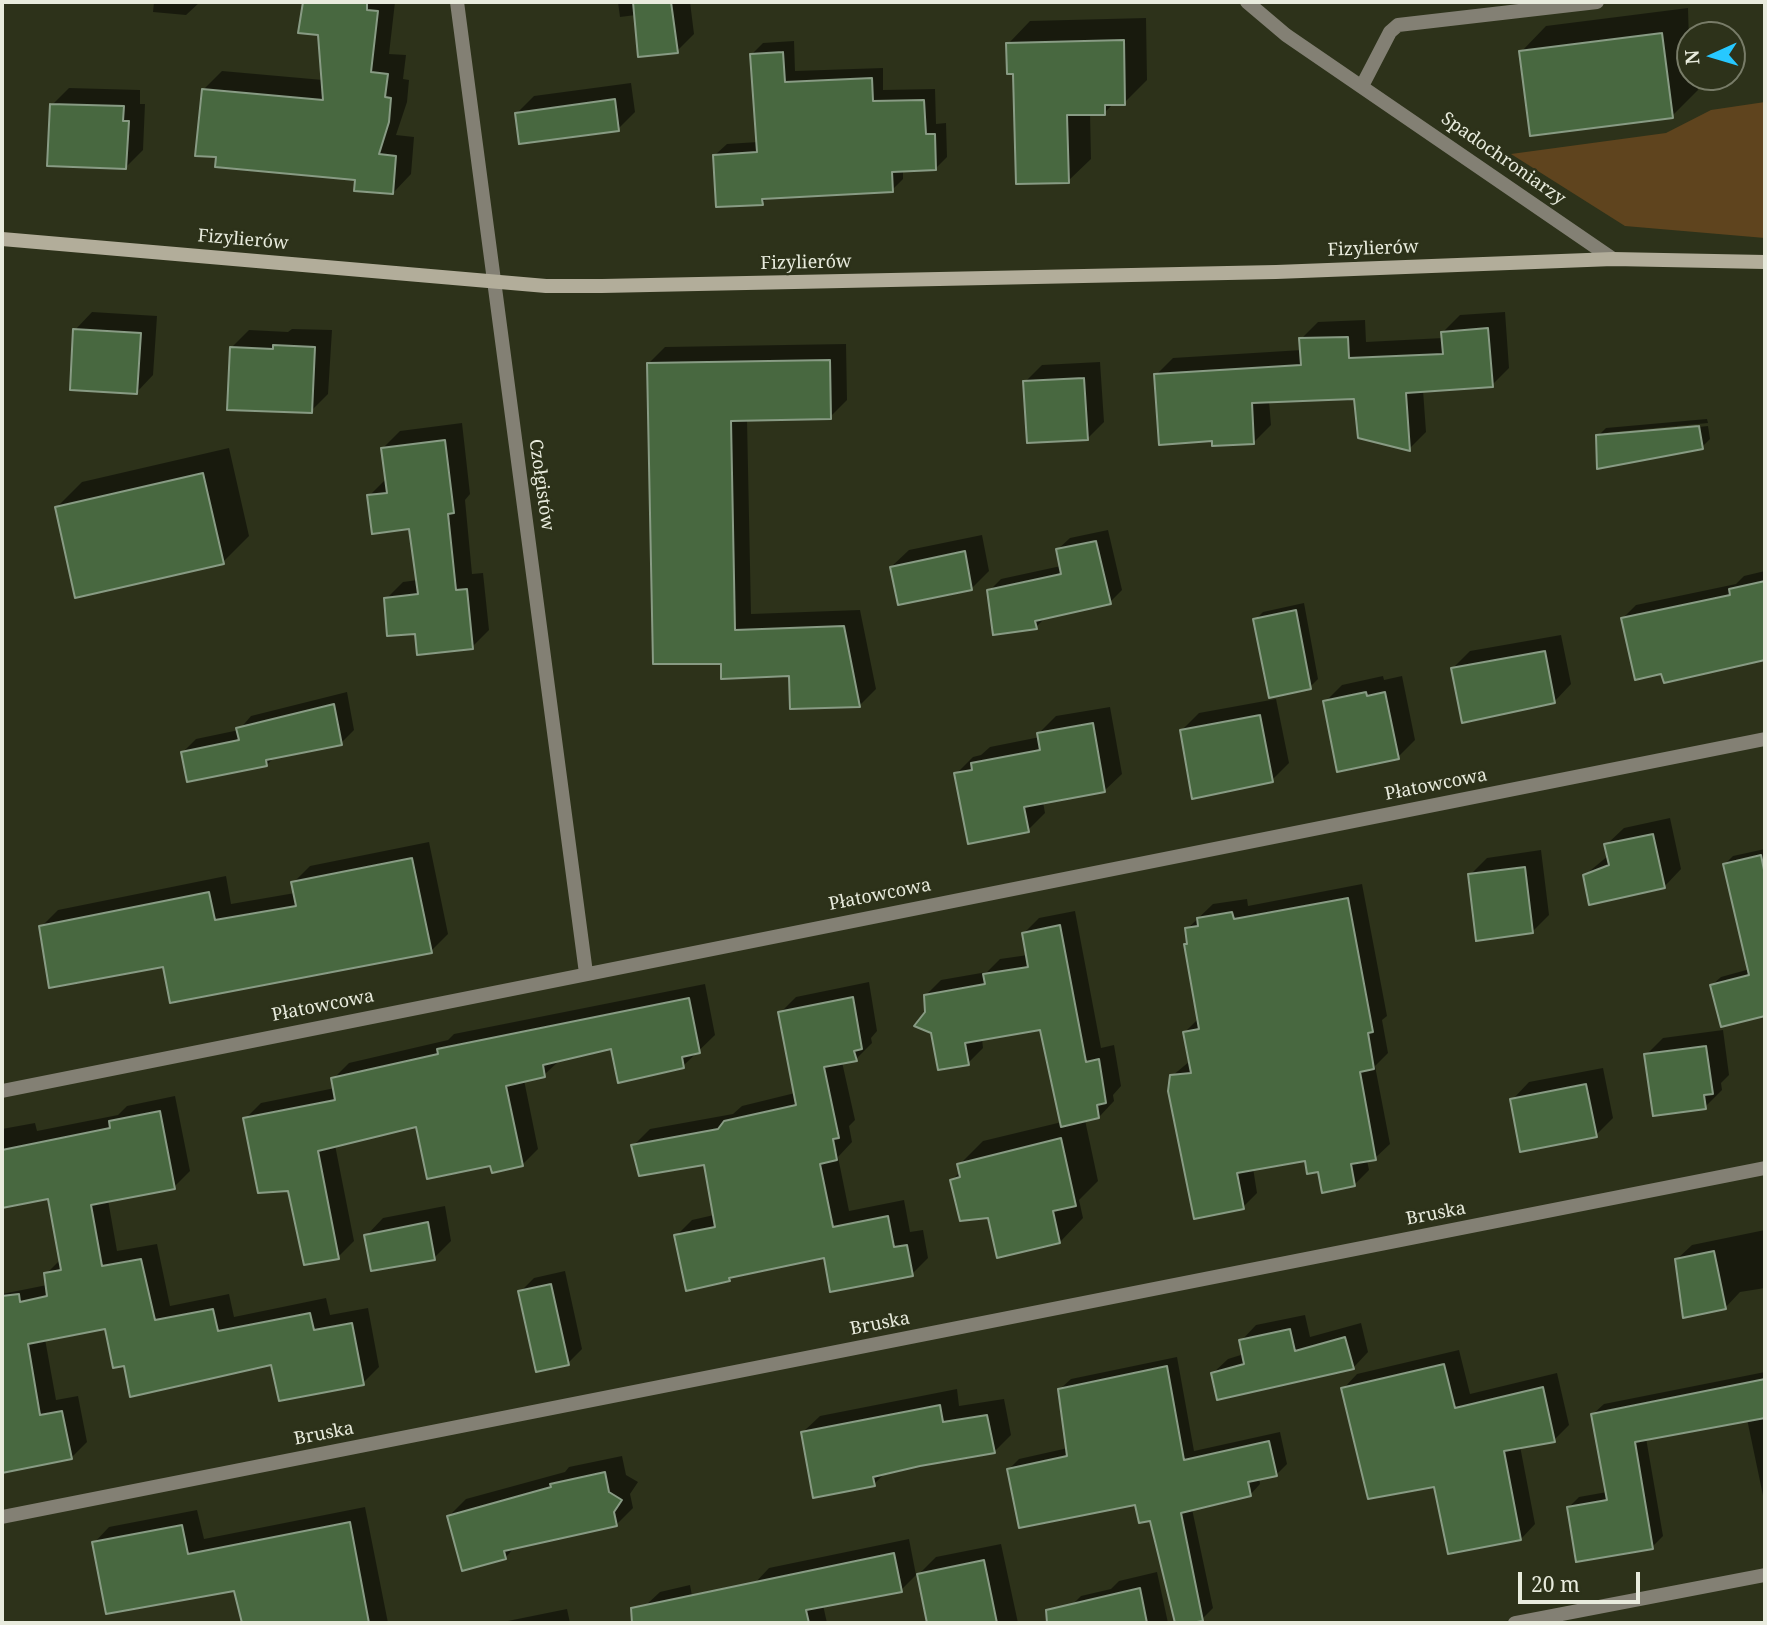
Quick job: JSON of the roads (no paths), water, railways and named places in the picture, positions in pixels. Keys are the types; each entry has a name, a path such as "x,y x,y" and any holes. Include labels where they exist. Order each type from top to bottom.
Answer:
{"street":[{"name":"Czołgistów","path":"457,2 586,972"},
{"name":"Spadochroniarzy","path":"1247,2 1286,35 1613,259"},
{"path":"1362,86 1390,32 1398,25 1597,2"},
{"name":"Fizylierów","path":"2,239 495,282 602,286 934,280 1613,259"},
{"path":"1613,259 1765,262"},
{"name":"Płatowcowa","path":"2,1091 586,972 1765,739"},
{"name":"Bruska","path":"2,1517 1765,1168"},
{"path":"1515,1623 1765,1574"}]}
